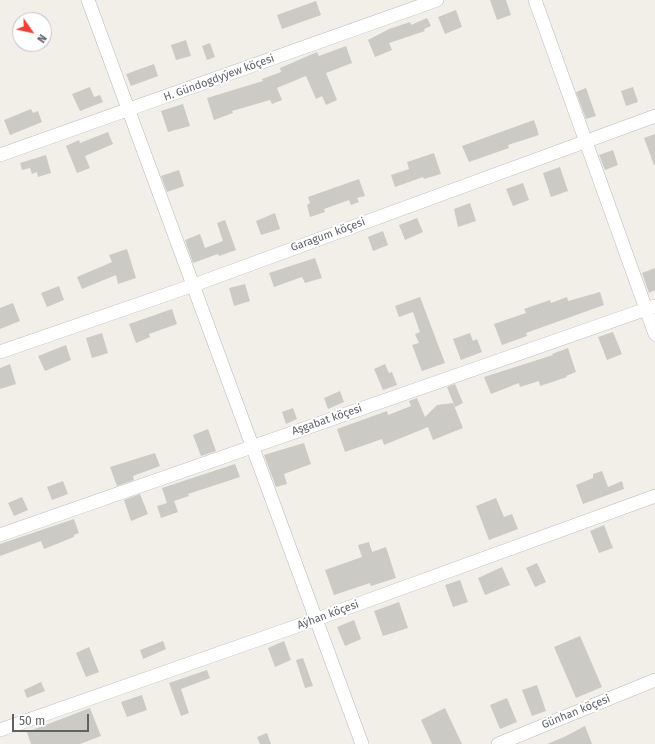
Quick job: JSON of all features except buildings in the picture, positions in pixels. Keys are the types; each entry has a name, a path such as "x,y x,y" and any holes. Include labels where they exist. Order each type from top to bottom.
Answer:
{"street":[{"path":"88,0 362,744"},
{"name":"H. Gündogdyýew köçesi","path":"0,155 437,0"},
{"path":"535,0 585,140 650,308 655,334"},
{"name":"Garagum köçesi","path":"0,352 194,285 585,140 655,116"},
{"name":"Aşgabat köçesi","path":"0,535 650,308"},
{"name":"Aýhan köçesi","path":"0,730 317,619 655,496"},
{"name":"Günhan köçesi","path":"498,744 655,680"}]}
